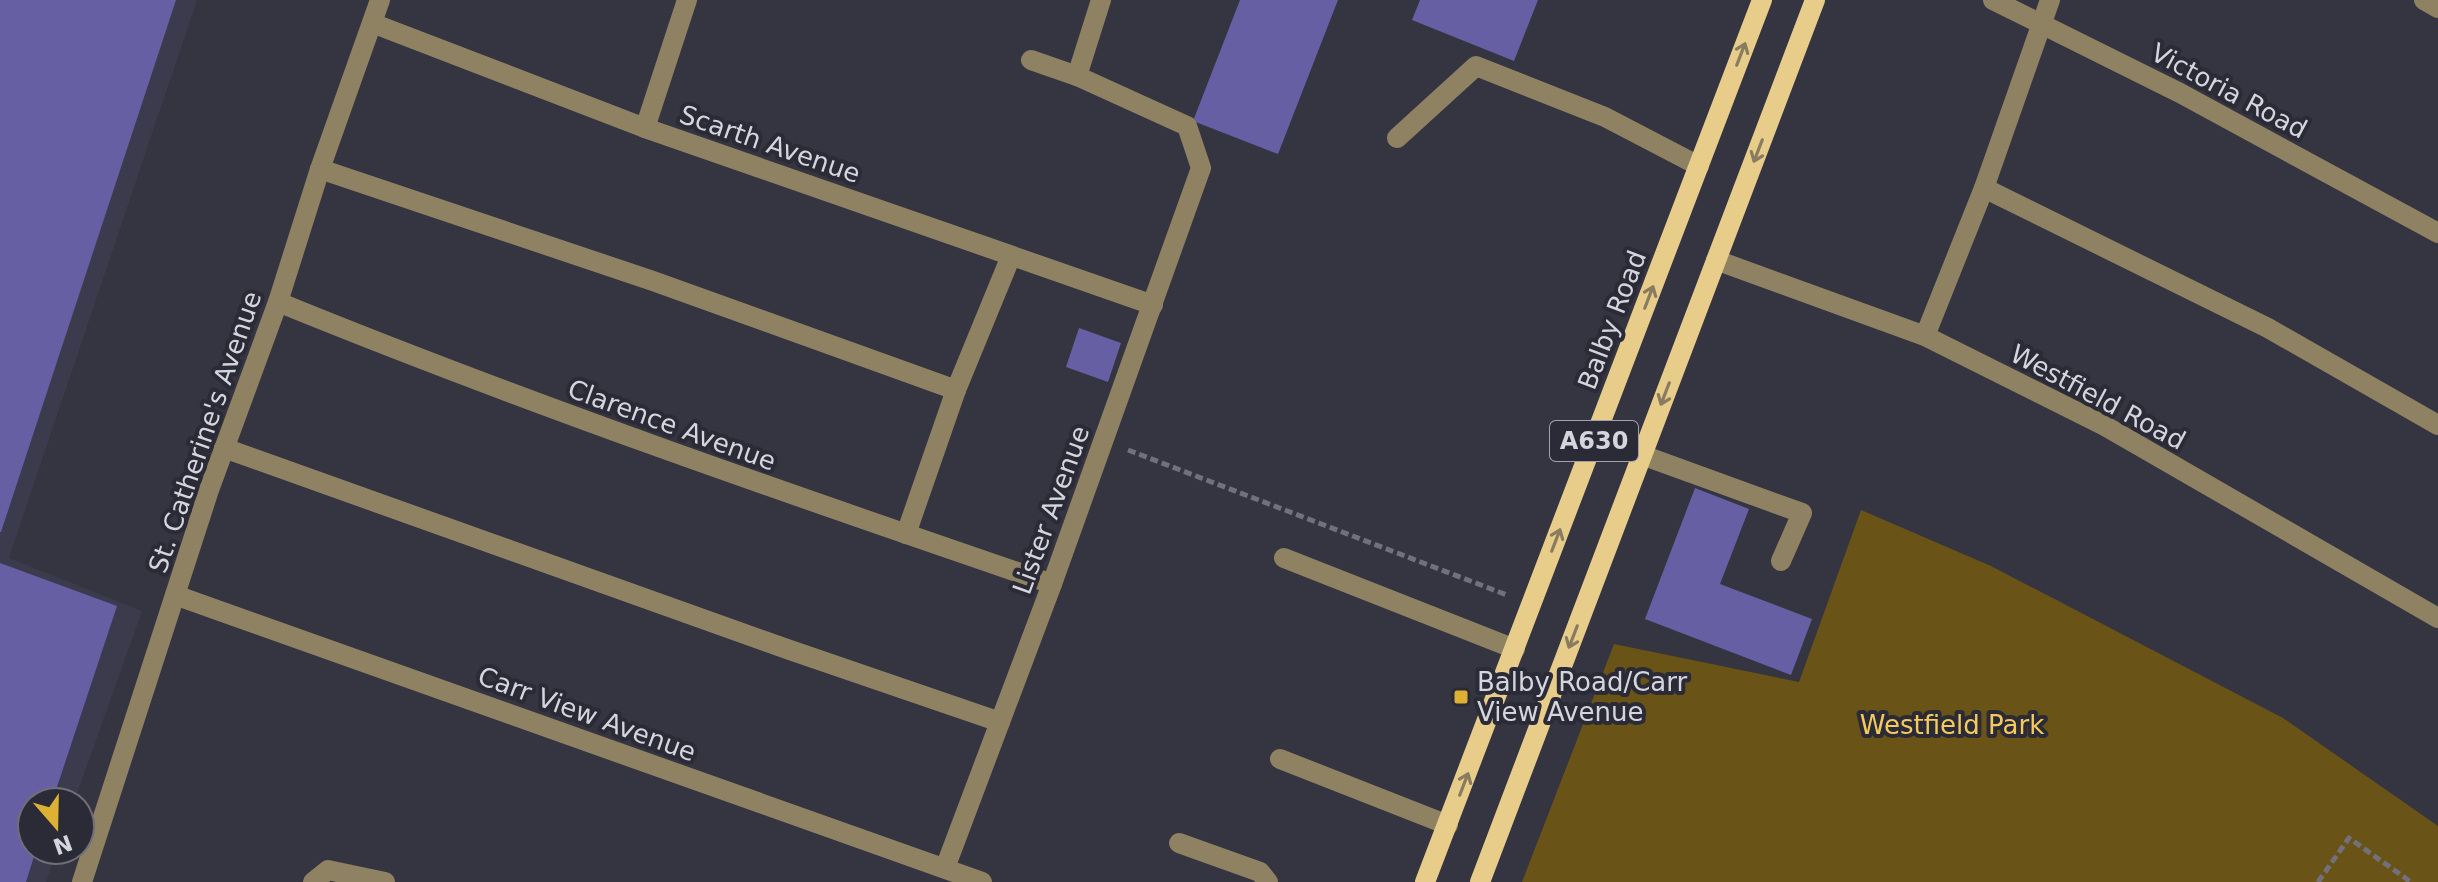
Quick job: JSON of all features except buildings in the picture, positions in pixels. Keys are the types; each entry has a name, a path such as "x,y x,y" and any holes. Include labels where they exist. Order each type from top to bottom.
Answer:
{"main road":[{"name":"Balby Road","path":"1425,882 1762,0"},
{"name":"A630","path":"1480,882 1815,0"}],"street":[{"name":"St. Catherine's Avenue","path":"82,882 224,448 278,302 320,169 380,0"},
{"path":"645,128 687,0"},
{"path":"1031,60 1077,76 1101,0"},
{"name":"Victoria Road","path":"1993,0 2438,233"},
{"path":"1925,336 1984,188 2050,0"},
{"path":"2424,0 2438,8"},
{"name":"Scarth Avenue","path":"372,23 645,128 1153,305"},
{"path":"1397,138 1476,66 1605,117 1699,166"},
{"name":"Lister Avenue","path":"945,868 1105,441 1201,168 1187,126 1077,76"},
{"path":"320,169 653,281 956,390"},
{"path":"1984,188 2268,328 2438,425"},
{"path":"906,534 956,390 1011,256"},
{"name":"Westfield Road","path":"1716,260 1925,336 2105,426 2438,618"},
{"name":"Clarence Avenue","path":"278,302 442,369 1052,584"},
{"path":"224,448 1000,722"},
{"path":"1642,455 1802,513 1781,561"},
{"path":"1284,558 1515,649"},
{"name":"Carr View Avenue","path":"175,595 982,882"},
{"path":"1280,759 1448,825"},
{"path":"1179,843 1260,872 1268,882"},
{"path":"313,882 328,870 385,882"}],"path":[{"path":"1105,441 1532,604"},
{"path":"2318,882 2349,838 2411,882"}],"shaded area":[{"path":"0,0 197,0 9,558 142,611 80,786 16,786 16,866 52,866 46,882 0,882"}],"green space":[{"name":"Westfield Park","path":"1861,510 1991,566 2283,718 2438,826 2438,882 1522,882 1614,644 1799,682"}],"place":[{"name":"Balby Road/Carr View Avenue","path":"1461,697"}]}
